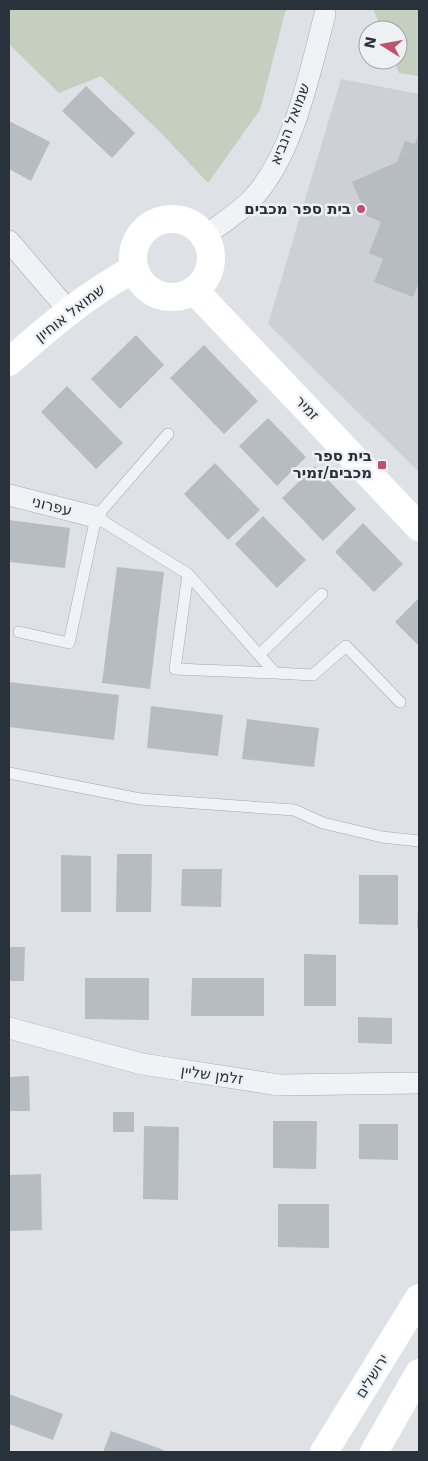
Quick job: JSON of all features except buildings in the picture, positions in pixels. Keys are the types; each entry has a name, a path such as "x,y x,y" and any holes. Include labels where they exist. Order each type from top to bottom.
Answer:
{"street":[{"name":"שמואל הנביא","path":"205,236 250,201 279,162 309,76 325,14"},
{"path":"169,218 182,220 195,226 205,236 210,250 210,265 205,279 194,290 177,296 159,295 148,289 140,280 134,269 133,255 136,242 144,230 156,222 169,218"},
{"path":"9,241 68,310"},
{"name":"שמואל אוחיון","path":"9,362 68,310 104,284 134,269"},
{"name":"זמיר","path":"194,290 419,527"},
{"name":"עפרוני","path":"9,495 96,517"},
{"name":"זלמן שליין","path":"9,1028 142,1064 279,1085 419,1083"},
{"name":"ירושלים","path":"324,1452 419,1298"},
{"path":"374,1452 419,1373"}],"lane":[{"path":"19,632 69,643 96,517 168,434"},
{"path":"96,517 188,574 275,673"},
{"path":"188,574 175,669 313,675 346,646 400,702"},
{"path":"260,655 322,594"},
{"path":"9,772 140,799 294,810 322,823 382,837 419,840"}],"shaded area":[{"name":"בית ספר מכבים","path":"341,79 419,94 419,472 268,324"}],"green space":[{"path":"9,9 286,9 260,110 208,183 160,132 101,76 59,93 9,44"},
{"path":"373,9 419,9 419,76 399,73 398,70 408,70 408,20 378,20"}],"place":[{"name":"בית ספר מכבים","path":"361,209"},
{"name":"בית ספר מכבים/זמיר","path":"382,465"}]}
